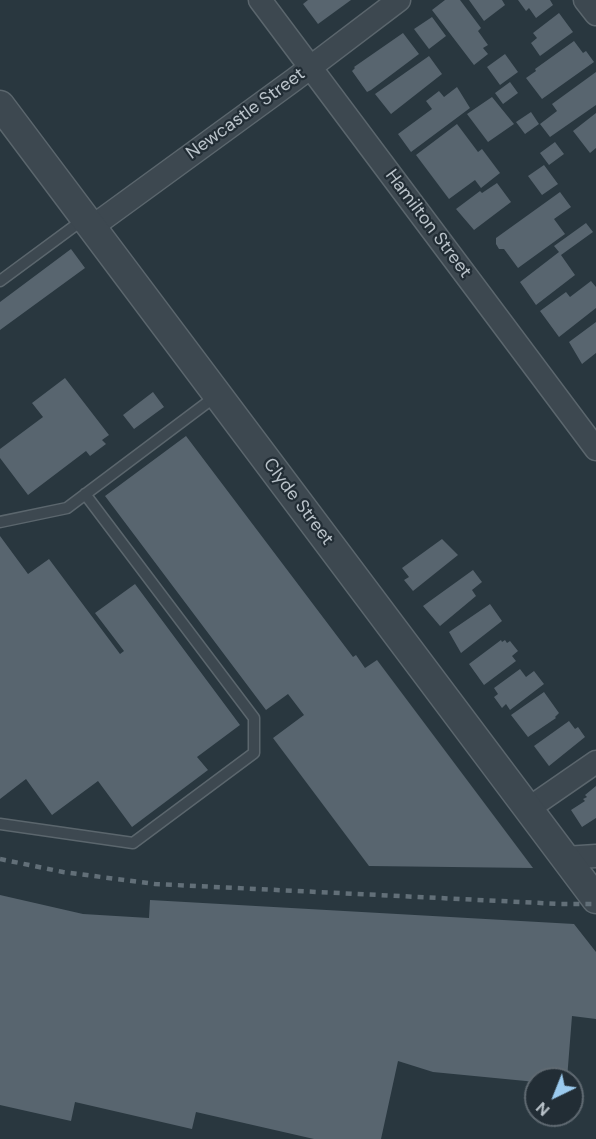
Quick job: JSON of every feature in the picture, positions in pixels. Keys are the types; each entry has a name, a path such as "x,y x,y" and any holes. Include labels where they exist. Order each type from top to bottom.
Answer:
{"street":[{"name":"Hamilton Street","path":"260,0 596,449"},
{"name":"Newcastle Street","path":"88,223 311,67 399,0"},
{"path":"585,0 596,15"},
{"name":"Clyde Street","path":"0,105 596,899"},
{"path":"528,809 596,762"},
{"path":"565,858 596,856"}],"lane":[{"path":"0,281 88,223"},
{"path":"0,522 67,508 217,395"},
{"path":"0,824 133,843 254,753 254,718 85,494"}],"building":[{"path":"308,0 351,0 318,24 303,4"},
{"path":"445,0 460,0 481,28 478,31 488,45 483,48 488,54 474,65 432,10"},
{"path":"469,0 502,0 505,5 484,21"},
{"path":"518,0 550,0 553,5 536,18 529,8 526,11"},
{"path":"559,13 573,32 540,56 531,43 537,38 533,33"},
{"path":"432,17 446,36 429,49 414,29"},
{"path":"403,33 419,54 367,92 352,71 354,67"},
{"path":"574,41 594,62 542,99 526,78"},
{"path":"505,54 518,72 500,85 487,67"},
{"path":"429,56 442,74 391,114 375,94"},
{"path":"596,72 596,105 550,137 540,124 557,111 552,104"},
{"path":"510,82 518,93 503,104 495,93"},
{"path":"457,87 470,108 411,152 398,134 432,109 426,101 439,91 444,97"},
{"path":"492,97 514,124 488,142 467,114"},
{"path":"531,112 539,124 525,134 516,122"},
{"path":"596,113 596,148 590,153 573,131"},
{"path":"457,124 478,152 482,149 500,173 481,188 475,180 449,199 416,155"},
{"path":"555,142 564,154 549,165 540,153"},
{"path":"544,165 558,184 542,195 528,176"},
{"path":"497,183 511,202 474,230 456,209 480,191 482,193"},
{"path":"560,192 571,207 554,219 565,234 518,268 504,249 499,249 496,238"},
{"path":"586,223 593,232 561,255 575,275 536,305 520,282 559,252 554,246"},
{"path":"71,249 85,268 0,330 0,302"},
{"path":"591,281 596,287 596,308 559,337 540,311 566,292 570,297"},
{"path":"596,322 596,353 582,364 569,342"},
{"path":"65,378 109,435 102,440 106,444 90,456 86,451 28,495 0,458 0,449 43,417 32,403"},
{"path":"153,392 164,407 134,429 123,415"},
{"path":"186,436 353,657 356,655 365,668 377,660 533,868 369,866 273,738 304,715 288,694 266,710 105,496"},
{"path":"0,536 28,574 49,559 120,654 124,651 95,613 135,584 240,725 197,757 208,770 132,827 98,781 52,815 26,779 0,799"},
{"path":"442,539 458,555 413,591 404,580 409,577 402,568"},
{"path":"473,570 482,582 472,590 476,596 440,626 423,606"},
{"path":"490,604 502,621 461,653 449,632"},
{"path":"501,640 507,643 510,641 518,651 512,656 516,661 484,685 469,664"},
{"path":"520,669 526,677 534,671 544,684 510,710 506,704 502,708 494,697 498,694 494,688"},
{"path":"544,692 559,713 556,718 528,737 511,715"},
{"path":"569,721 575,729 578,727 585,737 549,766 534,746"},
{"path":"596,786 596,818 582,827 571,810 585,801 583,799 587,797 585,795"},
{"path":"0,895 83,914 149,918 150,900 574,924 596,952 596,1019 572,1016 568,1067 524,1067 524,1081 433,1072 398,1061 381,1139 314,1139 196,1112 192,1129 75,1102 71,1121 0,1105"}],"railway":[{"path":"0,859 63,872 155,884 596,904"}]}
